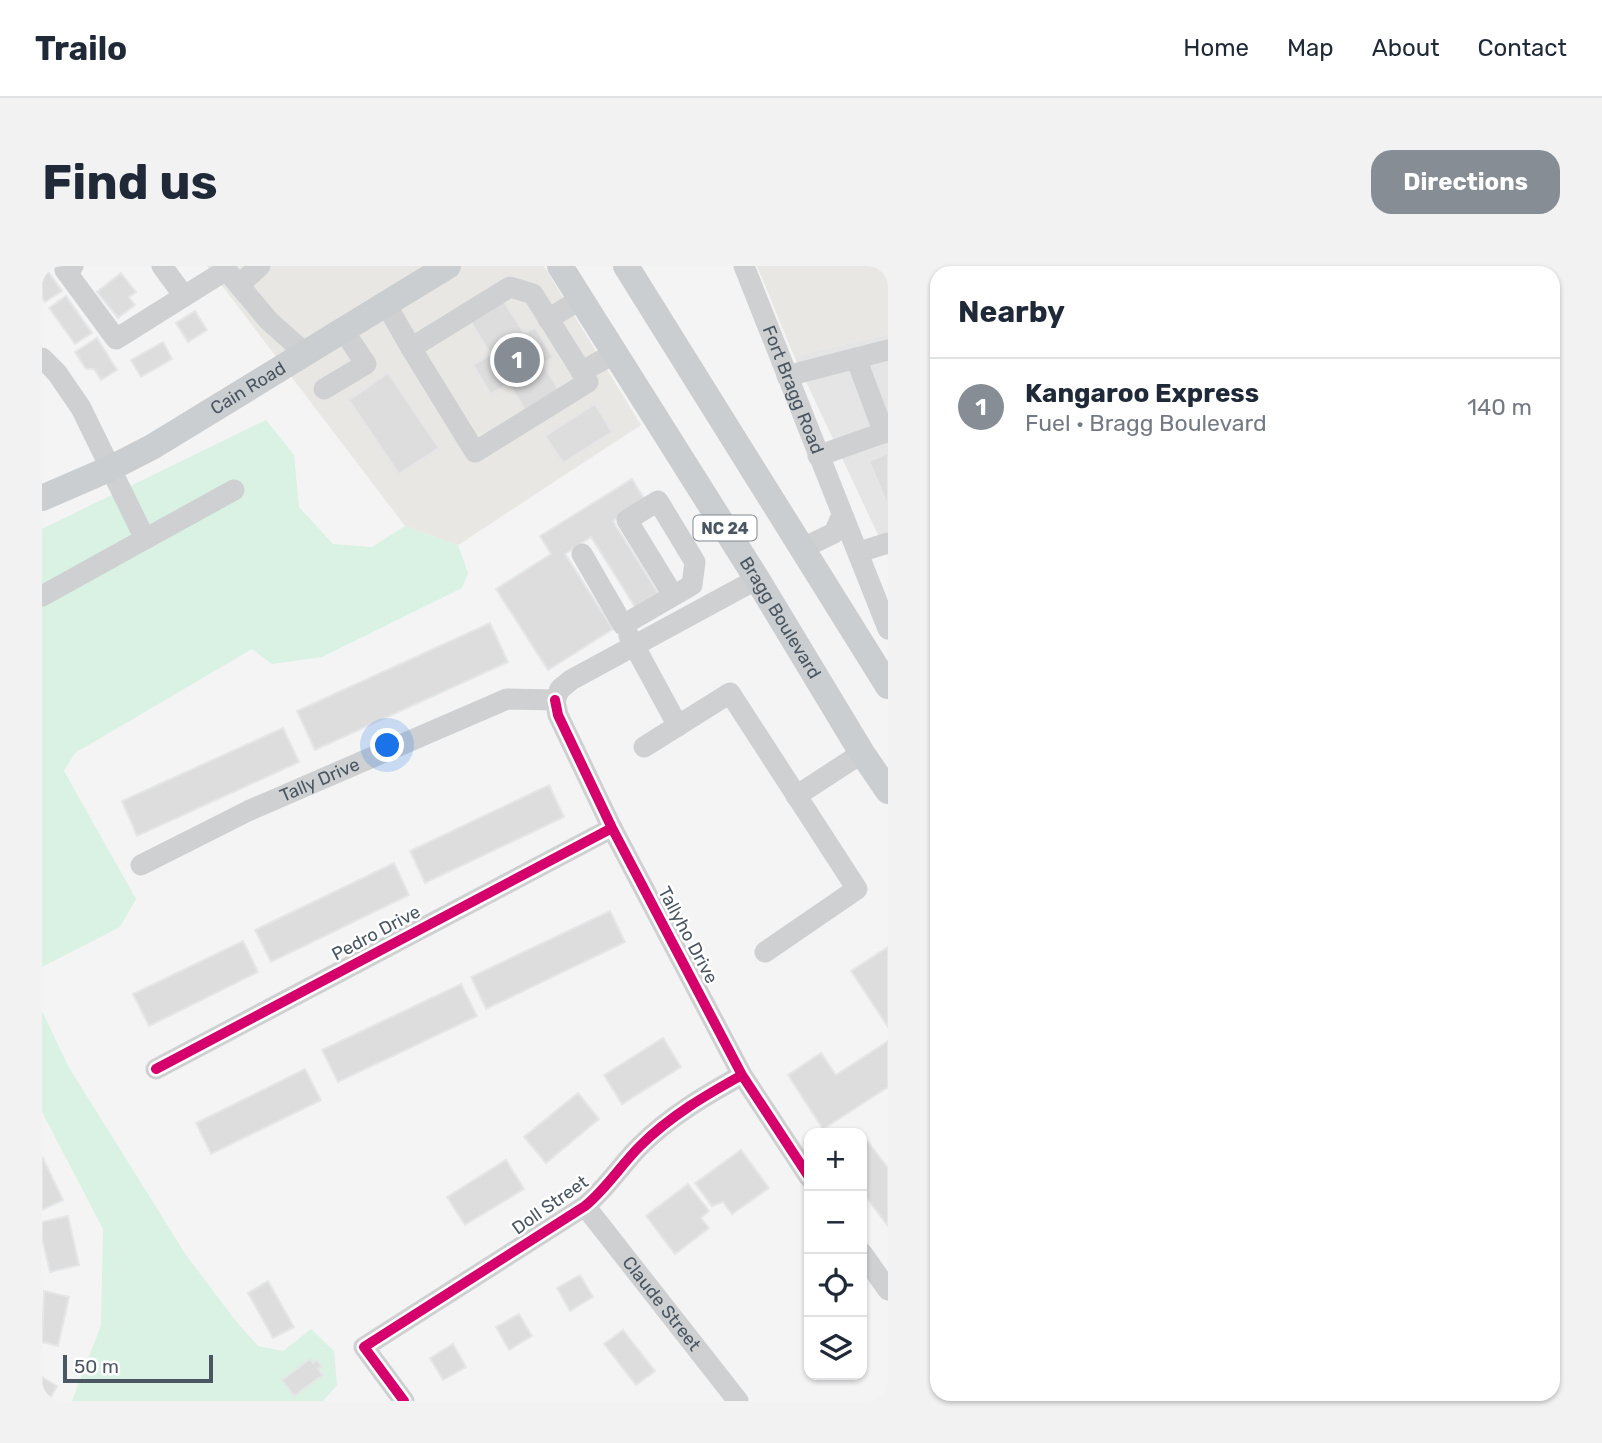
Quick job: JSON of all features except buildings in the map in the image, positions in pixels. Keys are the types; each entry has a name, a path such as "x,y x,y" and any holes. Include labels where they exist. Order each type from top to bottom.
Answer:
{"main road":[{"name":"Cain Road","path":"42,498 109,469 211,412 448,266"},
{"name":"Bragg Boulevard","path":"560,266 888,791"},
{"name":"NC 24","path":"626,266 888,686"}],"street":[{"path":"73,266 65,270 116,339 184,296 229,274 260,266"},
{"path":"162,266 184,296"},
{"name":"Fort Bragg Road","path":"744,266 888,629"},
{"path":"229,274 269,321 305,353"},
{"path":"386,304 411,348 475,452 588,382 533,294 510,287 411,348"},
{"path":"548,319 581,299"},
{"path":"324,390 366,364 344,330"},
{"path":"786,376 888,350"},
{"path":"581,372 615,353"},
{"path":"42,358 57,373 81,408 145,539"},
{"path":"818,456 886,432 856,358"},
{"path":"42,596 234,490"},
{"path":"803,548 834,533 842,515"},
{"path":"859,552 888,543"},
{"path":"582,554 678,726"},
{"path":"555,700 560,689 571,680 757,579"},
{"path":"623,625 682,590 706,607"},
{"path":"644,747 730,692 858,889 765,952"},
{"name":"Tally Drive","path":"141,865 248,811 507,699 555,700"},
{"name":"Tallyho Drive","path":"555,700 558,715 612,828 742,1075 804,1169"},
{"path":"796,796 862,753"},
{"name":"Pedro Drive","path":"156,1069 612,828"},
{"name":"Doll Street","path":"404,1401 364,1347 585,1206 642,1144 673,1118 707,1094 742,1075"},
{"name":"Claude Street","path":"585,1206 738,1401"},
{"path":"863,1254 888,1290"}],"shaded area":[{"path":"207,266 544,266 641,425 458,545 405,526"},
{"path":"757,266 888,266 888,334 794,356"},
{"path":"888,334 888,453 869,461 888,506 888,556 794,356"}],"green space":[{"path":"266,420 294,455 299,507 333,544 372,547 405,526 458,545 468,573 462,588 322,657 272,664 252,649 75,753 64,771 136,899 120,927 42,967 42,529"},
{"path":"42,1011 68,1066 186,1255 235,1320 258,1346 283,1351 311,1329 334,1351 337,1385 323,1401 72,1401 101,1325 103,1229 42,1112"}],"cycle path":[{"path":"555,700 558,715 612,828 742,1075 804,1169"},
{"path":"156,1069 612,828"},
{"path":"404,1401 364,1347 585,1206 640,1146 664,1125 702,1098 742,1075"}],"place":[{"name":"Kangaroo Express","path":"517,360"}]}
